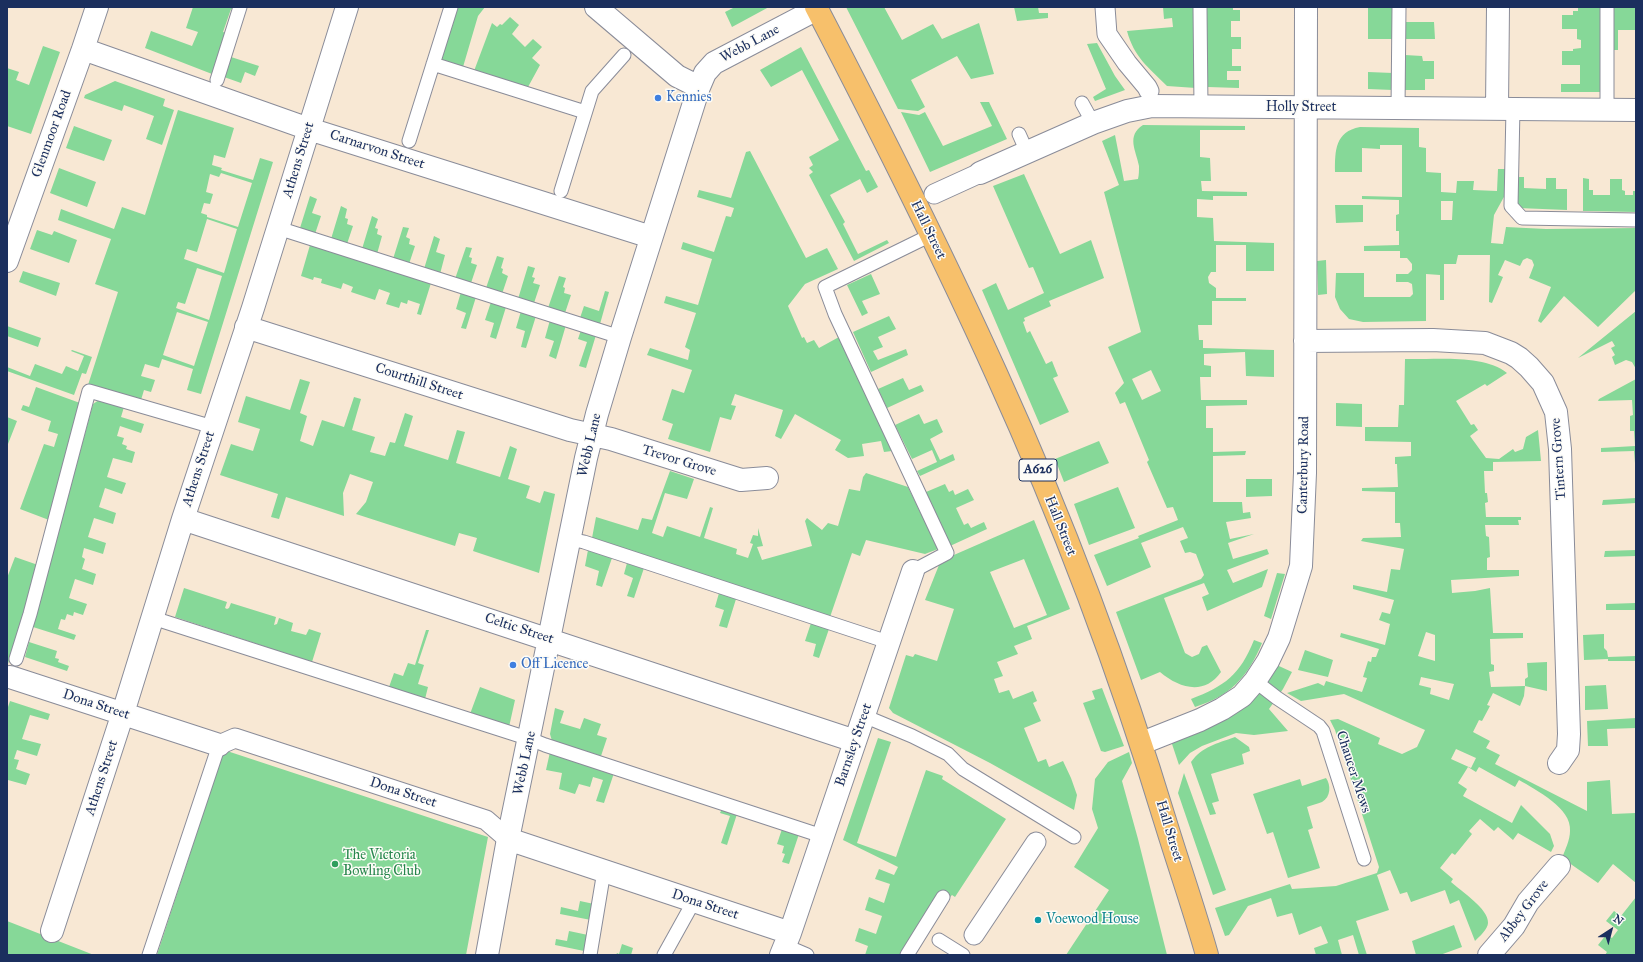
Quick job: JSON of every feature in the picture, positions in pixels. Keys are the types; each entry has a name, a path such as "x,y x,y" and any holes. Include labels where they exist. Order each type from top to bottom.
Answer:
{"main road":[{"name":"Hall Street","path":"816,8 932,235 997,375 1048,494 1094,610 1142,743 1207,955"}],"street":[{"name":"Glenmoor Road","path":"8,255 83,49 96,7"},
{"name":"Athens Street","path":"52,931 124,714 183,519 246,328 347,7"},
{"path":"596,7 677,76 700,87"},
{"path":"1105,7 1107,34 1149,91"},
{"name":"Canterbury Road","path":"1142,743 1200,720 1222,709 1242,696 1255,681 1268,661 1279,638 1301,566 1305,473 1306,7"},
{"path":"1498,7 1505,108"},
{"name":"Webb Lane","path":"487,955 508,839 530,739 592,434 620,336 700,87 705,73 714,63 816,8"},
{"name":"Carnarvon Street","path":"83,49 309,128 651,237"},
{"name":"Holly Street","path":"980,173 1023,143 1093,123 1127,111 1152,106 1636,110"},
{"path":"934,194 980,173"},
{"name":"Courthill Street","path":"246,328 570,430 592,434"},
{"name":"Tintern Grove","path":"1305,341 1433,340 1484,343 1511,353 1519,358 1529,367 1545,387 1556,412 1561,458 1569,734 1568,750 1559,762"},
{"name":"Trevor Grove","path":"592,434 742,480 767,478"},
{"name":"Celtic Street","path":"183,519 855,741"},
{"name":"Barnsley Street","path":"786,945 913,570"},
{"name":"Dona Street","path":"13,668 124,714 218,744 235,738 486,820 508,839 694,901 786,945"},
{"path":"974,935 1036,842"},
{"name":"Abbey Grove","path":"1489,955 1514,926 1528,902 1559,866"}],"lane":[{"path":"217,80 240,7"},
{"path":"409,141 451,7"},
{"path":"1200,7 1201,107"},
{"path":"1398,109 1399,7"},
{"path":"1607,7 1607,110"},
{"path":"561,191 592,91 624,56"},
{"path":"434,64 585,112"},
{"path":"1082,103 1093,123"},
{"path":"1505,108 1511,206 1522,218 1636,220"},
{"path":"278,228 620,336"},
{"name":"Barnsley Street","path":"913,570 947,553 835,314 825,287 932,235"},
{"path":"13,668 30,614 89,391 213,427"},
{"path":"570,539 584,542 888,642"},
{"path":"152,618 530,739 553,748 822,836"},
{"name":"Chaucer Mews","path":"1255,681 1323,730 1364,859"},
{"path":"864,716 912,736 948,754 963,769 1074,838"},
{"path":"149,955 218,744"},
{"path":"590,955 604,871"},
{"path":"907,955 943,897"},
{"path":"664,955 694,901"},
{"path":"939,940 962,954 974,935"},
{"path":"786,945 807,955"}],"green space":[{"path":"193,7 234,7 231,9 223,32 226,33 212,74 145,48 151,31 192,46 198,32 186,28"},
{"path":"457,7 485,7 478,16 463,67 440,60"},
{"path":"735,7 769,7 732,27 725,12"},
{"path":"846,7 884,7 902,40 933,24 942,39 979,23 994,74 971,79 957,56 911,80 925,107 918,111 898,109"},
{"path":"1014,7 1038,7 1039,13 1048,13 1048,18 1017,21"},
{"path":"1163,7 1196,7 1196,88 1167,86 1142,61 1130,40 1127,31 1173,27 1172,18 1164,19"},
{"path":"1206,7 1233,7 1233,10 1240,10 1240,21 1231,21 1231,37 1241,37 1241,49 1232,49 1232,66 1241,66 1241,71 1227,71 1227,80 1239,80 1239,88 1208,87"},
{"path":"1368,7 1394,7 1393,39 1368,39"},
{"path":"1578,7 1601,7 1601,92 1561,92 1561,84 1580,84 1580,65 1562,65 1562,51 1573,51 1573,49 1581,48 1581,40 1577,39 1577,29 1562,29 1562,15 1573,15 1573,11 1578,11"},
{"path":"1612,7 1636,7 1636,30 1618,30 1618,50 1612,50"},
{"path":"510,17 519,25 512,34 525,47 533,39 542,47 532,58 540,65 528,87 474,71 492,23 497,27 500,24 502,25"},
{"path":"1405,22 1434,22 1435,39 1405,39"},
{"path":"1097,43 1115,76 1125,90 1095,101 1093,97 1106,89 1087,44"},
{"path":"43,46 60,52 31,134 7,126 7,68 19,72 16,80 29,85"},
{"path":"801,47 866,171 869,170 878,187 867,193 860,179 830,195 845,222 843,224 858,254 887,240 889,243 854,261 809,175 813,172 809,168 813,165 809,157 839,140 802,70 771,87 760,70"},
{"path":"1405,55 1422,56 1423,61 1434,61 1434,79 1425,79 1425,90 1404,90"},
{"path":"231,57 259,66 255,76 245,72 241,83 224,77"},
{"path":"1368,72 1393,73 1393,90 1368,89"},
{"path":"115,81 165,99 163,106 174,110 162,145 146,139 154,116 124,105 122,111 84,98 85,95"},
{"path":"980,102 989,102 1007,139 930,172 901,112 919,115 925,112 943,146 992,126"},
{"path":"178,110 234,128 225,158 214,155 212,165 222,168 221,170 253,180 260,158 273,162 201,394 187,390 193,369 162,359 159,368 145,364 141,376 155,380 151,392 144,390 141,400 88,385 118,292 95,284 111,239 58,220 61,209 114,229 122,207 145,215","holes":["221,173 252,183 238,227 207,217 207,215 201,213 204,203 210,204 213,194 206,192 210,174 219,177","207,219 237,229 224,273 184,259 187,249 197,252","197,268 222,276 209,320 176,308 178,302 185,304","177,312 208,322 194,366 163,355"]},
{"path":"1143,125 1245,126 1245,130 1200,130 1200,157 1210,158 1211,181 1201,181 1202,191 1247,192 1247,196 1213,196 1213,200 1197,199 1197,217 1213,218 1214,241 1274,243 1274,271 1246,271 1246,245 1216,245 1216,272 1211,272 1208,277 1209,283 1216,288 1216,298 1246,298 1246,301 1212,301 1212,325 1198,325 1199,340 1203,340 1203,348 1274,350 1274,377 1246,376 1245,352 1204,354 1204,365 1211,366 1211,377 1200,377 1201,400 1247,400 1247,405 1206,406 1206,428 1213,428 1213,452 1246,451 1245,455 1213,456 1213,502 1242,502 1243,513 1250,512 1251,518 1226,522 1230,539 1254,534 1228,543 1233,559 1267,549 1269,554 1227,570 1233,583 1268,569 1262,587 1207,611 1202,597 1209,594 1204,583 1164,598 1185,653 1192,657 1199,654 1202,647 1207,645 1221,672 1214,680 1199,687 1191,687 1175,682 1160,672 1141,680 1116,612 1201,579 1204,575 1196,554 1190,552 1185,553 1180,541 1188,538 1183,527 1141,543 1151,567 1107,586 1094,555 1139,538 1138,536 1178,520 1173,507 1167,508 1147,462 1149,460 1125,402 1120,404 1115,393 1124,383 1108,347 1141,332 1104,192 1119,185 1102,141 1115,135 1124,181 1138,179 1139,166 1133,139 1138,129","holes":["1151,370 1161,391 1142,400 1132,379"]},
{"path":"74,126 112,140 104,161 66,148"},
{"path":"1360,127 1419,128 1419,147 1426,148 1426,172 1441,173 1441,192 1456,193 1457,181 1474,181 1473,190 1497,191 1498,169 1507,169 1505,195 1494,215 1491,243 1503,244 1506,227 1546,229 1636,228 1636,290 1598,327 1564,296 1541,323 1538,321 1551,287 1529,278 1534,265 1532,260 1527,258 1523,260 1520,266 1505,260 1498,275 1503,277 1492,303 1489,302 1490,255 1458,255 1456,264 1444,264 1444,300 1440,300 1440,275 1426,274 1426,321 1363,322 1349,319 1340,309 1335,297 1336,273 1364,273 1364,297 1410,297 1413,294 1412,284 1408,282 1396,282 1396,274 1408,274 1412,270 1412,264 1407,258 1400,258 1400,251 1364,251 1364,246 1399,245 1399,231 1396,231 1396,215 1399,214 1399,200 1362,199 1362,196 1402,197 1402,145 1380,145 1380,149 1362,148 1362,172 1335,172 1335,156 1338,143 1346,133 1352,129","holes":["1441,201 1453,201 1452,220 1441,220"]},
{"path":"750,151 806,258 827,248 838,269 805,284 788,306 802,338 804,337 807,343 814,340 819,348 839,337 892,451 884,452 881,441 862,444 864,456 848,458 835,450 841,440 795,414 781,439 775,436 783,410 735,394 731,405 736,406 731,420 720,417 710,452 668,439 673,424 662,420 672,389 684,393 692,370 647,355 650,348 688,360 690,350 685,347 696,313 664,303 666,296 698,305 712,259 681,249 683,242 714,252 726,216 731,217 734,208 697,197 699,190 731,198 746,152"},
{"path":"59,168 96,182 87,207 50,193"},
{"path":"1024,174 1060,254 1091,240 1104,278 1049,301 1051,306 1024,318 1025,321 1023,322 1027,333 1030,331 1046,364 1052,361 1058,376 1053,378 1069,412 1040,425 982,290 996,283 1008,310 1044,293 1033,267 1029,268 993,186"},
{"path":"1518,177 1524,177 1524,188 1546,189 1546,178 1556,178 1556,189 1567,189 1567,210 1518,208"},
{"path":"1583,178 1589,179 1589,190 1593,190 1593,195 1610,195 1610,179 1622,179 1622,190 1625,191 1625,195 1633,195 1633,191 1636,191 1636,212 1583,211"},
{"path":"310,196 317,199 312,213 321,216 315,234 300,228"},
{"path":"1335,205 1363,205 1363,222 1336,223"},
{"path":"341,206 347,209 345,218 348,219 347,224 353,226 347,244 331,239"},
{"path":"372,216 378,219 375,228 378,229 377,234 382,236 377,254 362,249"},
{"path":"403,227 409,228 406,237 410,239 409,244 415,246 409,264 393,259"},
{"path":"37,230 52,235 54,231 77,240 69,263 30,249"},
{"path":"434,236 440,239 436,252 445,255 440,274 424,269"},
{"path":"310,245 431,283 421,315 417,314 420,304 408,300 407,304 401,302 399,308 386,304 390,293 379,289 375,300 351,292 353,287 343,283 341,289 321,283 322,279 314,277 313,280 301,276"},
{"path":"466,247 472,248 469,257 472,258 471,263 477,265 471,283 455,279"},
{"path":"497,256 504,258 501,268 503,269 502,273 508,276 502,294 486,288"},
{"path":"1326,260 1327,294 1318,295 1317,261"},
{"path":"528,266 535,268 532,277 535,278 533,283 540,285 534,303 518,299"},
{"path":"23,271 60,283 56,296 19,282"},
{"path":"871,274 880,294 862,301 868,313 862,316 847,285"},
{"path":"559,276 566,278 563,287 565,288 564,293 571,295 565,313 548,308"},
{"path":"605,291 609,292 600,324 580,318 584,306 599,311"},
{"path":"461,292 476,297 466,329 461,328 466,313 456,309"},
{"path":"491,302 506,307 496,339 490,337 494,323 485,320"},
{"path":"521,311 536,316 526,348 521,347 525,331 516,328"},
{"path":"1636,311 1636,369 1632,362 1626,360 1615,365 1612,357 1615,355 1611,348 1615,346 1612,341 1578,358"},
{"path":"889,316 896,329 878,337 883,347 873,351 878,360 906,349 908,355 871,372 853,332"},
{"path":"550,320 566,325 556,359 549,356 554,341 545,338"},
{"path":"7,326 41,338 38,347 7,336"},
{"path":"581,330 596,335 586,368 579,366 587,342 578,339"},
{"path":"72,350 92,357 86,374 82,373 74,395 7,371 7,367 30,376 35,364 62,374 66,366 78,371 84,356 71,351"},
{"path":"1405,359 1472,360 1497,367 1507,373 1487,386 1485,384 1456,401 1471,425 1474,424 1478,430 1470,436 1486,458 1499,459 1513,449 1515,452 1523,449 1526,437 1538,430 1541,461 1493,462 1493,471 1484,471 1485,493 1487,493 1488,502 1485,503 1486,517 1521,517 1521,520 1518,520 1519,525 1485,525 1486,536 1489,537 1490,557 1487,558 1487,570 1519,570 1519,576 1451,580 1452,593 1490,588 1493,633 1523,633 1523,638 1490,639 1491,664 1494,665 1494,671 1489,672 1491,687 1525,686 1524,696 1520,706 1493,693 1487,705 1490,706 1482,721 1479,720 1473,732 1490,741 1486,748 1500,755 1495,764 1587,811 1587,782 1610,780 1612,814 1636,813 1636,883 1613,864 1598,883 1562,858 1570,831 1569,823 1559,807 1543,794 1519,780 1515,787 1479,767 1476,772 1468,767 1458,783 1467,789 1463,796 1512,823 1521,805 1550,834 1554,846 1551,852 1518,833 1513,840 1498,827 1494,831 1480,819 1469,831 1472,834 1455,855 1452,853 1440,868 1453,879 1451,882 1479,906 1487,918 1487,928 1475,941 1459,900 1450,904 1445,890 1411,902 1407,892 1400,894 1390,870 1377,875 1389,910 1356,921 1367,955 1359,955 1353,935 1338,940 1342,955 1316,955 1314,948 1328,943 1321,926 1299,935 1292,913 1277,917 1271,898 1248,906 1229,935 1225,936 1215,908 1290,884 1292,889 1336,886 1377,873 1379,867 1335,730 1330,720 1338,719 1380,738 1378,744 1402,754 1417,747 1425,730 1344,694 1301,701 1287,693 1318,683 1324,686 1326,681 1362,692 1367,678 1363,677 1368,661 1371,662 1372,657 1376,657 1379,649 1340,637 1341,633 1385,645 1390,624 1379,620 1382,612 1390,614 1394,600 1353,589 1353,585 1387,592 1391,569 1400,570 1404,549 1361,541 1363,538 1401,537 1400,523 1395,523 1395,492 1362,491 1362,488 1398,487 1397,464 1395,464 1395,457 1411,456 1411,442 1365,441 1365,427 1398,427 1399,405 1404,405","holes":["1426,632 1435,635 1435,661 1418,656","1421,677 1454,684 1449,700 1430,694 1431,688 1419,685","1456,749 1476,758 1471,768 1451,759"]},
{"path":"903,378 909,390 921,385 924,391 887,408 878,389"},
{"path":"300,379 310,382 300,413 307,416 300,441 313,446 322,420 344,427 354,397 361,399 352,430 375,437 370,452 385,456 390,442 395,443 405,413 413,416 404,446 448,460 457,430 465,432 456,463 500,477 510,446 517,449 508,479 530,486 526,498 540,503 544,491 555,494 539,573 473,551 477,538 459,533 455,546 356,514 366,502 373,482 350,474 343,493 344,516 286,497 279,519 271,517 278,494 220,475 231,444 253,451 260,429 238,422 246,396 290,410"},
{"path":"1636,379 1636,475 1634,451 1601,452 1601,448 1635,446 1634,431 1630,431 1630,416 1633,415 1632,400 1598,401 1599,399"},
{"path":"36,387 80,403 49,520 20,509 44,444 54,447 58,434 48,431 51,421 21,410 23,405 29,407"},
{"path":"99,400 124,407 121,417 144,424 141,433 120,426 117,436 124,438 122,444 127,446 126,449 135,452 132,463 113,458 107,477 126,483 122,494 105,488 99,507 116,513 113,524 94,518 88,537 106,543 103,554 84,548 82,557 85,559 82,569 96,574 93,585 75,579 69,598 87,604 83,615 74,612 73,616 67,614 65,620 61,619 58,629 76,635 74,640 33,627 93,404"},
{"path":"1336,403 1362,404 1362,427 1336,426"},
{"path":"919,414 924,424 937,419 943,432 930,439 940,460 953,454 955,460 920,476 917,471 937,462 932,450 912,459 895,425"},
{"path":"7,417 17,421 8,444 7,444"},
{"path":"1099,441 1109,463 1064,482 1055,459"},
{"path":"670,471 694,479 687,499 665,493 652,533 663,537 667,526 700,537 710,507 713,508 704,538 737,549 736,554 748,558 753,544 750,543 753,535 758,536 758,528 763,546 757,547 762,560 812,546 805,521 807,518 822,530 828,523 838,526 849,489 860,491 863,477 866,473 908,487 938,549 925,554 866,540 860,556 852,553 830,617 592,538 596,517 638,530 642,518 652,520"},
{"path":"1246,479 1272,479 1272,496 1246,497"},
{"path":"945,484 949,492 953,490 955,495 968,489 974,500 956,508 964,525 968,523 971,528 984,522 987,529 950,546 926,492"},
{"path":"1118,487 1135,528 1089,545 1074,504"},
{"path":"1636,498 1636,503 1602,505 1603,500"},
{"path":"1034,520 1070,609 1027,626 1032,639 1014,646 1018,654 997,662 1003,676 994,679 999,693 1009,690 1013,699 1033,691 1037,701 1033,703 1041,721 1024,728 1038,762 1046,759 1049,767 1063,761 1077,795 1074,810 990,763 893,713 889,708 906,655 913,657 915,654 937,661 954,609 925,600 939,565 947,558","holes":["1024,559 1047,615 1014,628 990,572"]},
{"path":"588,550 612,558 602,587 596,585 599,571 585,566"},
{"path":"1636,550 1636,556 1604,557 1605,551"},
{"path":"15,557 38,565 7,667 7,578"},
{"path":"627,563 644,568 634,598 627,596 633,578 624,574"},
{"path":"1277,573 1285,574 1271,619 1264,616"},
{"path":"184,588 227,602 225,608 227,609 231,603 276,617 274,625 277,624 279,618 293,623 291,631 306,635 309,629 321,633 312,662 175,617"},
{"path":"719,593 736,599 727,628 719,626 724,610 715,607"},
{"path":"1636,603 1636,610 1606,610 1606,604"},
{"path":"811,623 829,629 819,658 813,656 816,644 805,641"},
{"path":"426,630 429,630 418,663 424,665 418,684 428,687 425,699 389,687 394,673 403,676 408,663 415,665"},
{"path":"1604,634 1604,648 1607,651 1608,657 1636,656 1636,661 1608,661 1608,659 1584,660 1583,635"},
{"path":"1254,640 1262,643 1251,666 1244,675 1228,691 1195,707 1191,699 1213,689 1230,678 1243,662"},
{"path":"29,642 57,651 55,658 59,659 58,662 69,666 67,671 25,657"},
{"path":"1305,650 1333,660 1328,677 1298,670"},
{"path":"1268,661 1292,672 1283,689 1269,709 1288,731 1254,735 1236,733 1202,746 1190,753 1179,765 1168,732 1200,720"},
{"path":"1547,662 1547,691 1525,686 1525,679 1528,677 1527,663"},
{"path":"1606,685 1608,709 1585,710 1585,686"},
{"path":"480,687 515,700 509,727 470,714"},
{"path":"1102,688 1124,746 1105,752 1101,751 1083,703 1095,699 1092,691"},
{"path":"10,701 50,714 48,720 30,715 22,739 41,744 37,756 17,750 14,759 19,760 16,769 30,774 26,785 8,780 7,784 7,710"},
{"path":"555,708 564,711 560,723 580,729 584,718 601,724 597,735 607,738 601,756 552,741 550,734"},
{"path":"1636,718 1636,728 1607,729 1608,746 1588,746 1587,721"},
{"path":"1235,737 1249,747 1250,751 1242,754 1244,764 1211,774 1219,801 1212,803 1216,814 1210,815 1191,762 1200,752 1205,749"},
{"path":"878,738 891,742 857,843 896,857 926,770 943,776 942,779 1006,819 955,897 952,895 950,897 941,892 900,955 865,955 868,946 855,941 859,928 876,934 882,916 865,910 869,897 884,903 890,884 875,879 879,869 894,875 898,867 843,840"},
{"name":"The Victoria Bowling Club","path":"224,750 488,837 466,955 157,955"},
{"path":"550,752 614,773 604,803 596,801 603,780 593,777 590,787 579,784 575,794 559,789 562,773 546,770"},
{"path":"1129,752 1132,763 1122,781 1167,955 1066,955 1109,890 1074,867 1098,828 1092,809 1095,779 1108,762"},
{"path":"1184,773 1226,890 1213,895 1178,793"},
{"path":"1326,778 1328,781 1329,794 1322,802 1307,807 1313,828 1308,830 1320,868 1288,878 1273,832 1267,834 1253,794 1300,779 1302,786"},
{"path":"722,809 737,814 727,845 721,843 730,816 720,813"},
{"path":"782,829 799,834 789,864 782,862 785,854 782,853 784,846 777,844"},
{"path":"1636,897 1636,955 1605,955 1607,952 1598,945 1606,935 1612,938 1618,930 1606,921 1614,911 1621,916"},
{"path":"580,901 594,904 591,920 560,914 561,907 578,911"},
{"path":"7,921 94,955 7,955"},
{"path":"1454,925 1462,947 1440,955 1416,955 1412,941"},
{"path":"569,931 588,935 584,951 555,945 556,939 567,941"},
{"path":"622,944 633,948 631,955 616,955 617,953 619,954"}],"place":[{"name":"Kennies","path":"658,98"},
{"name":"Off Licence","path":"513,665"},
{"name":"The Victoria Bowling Club","path":"335,864"},
{"name":"Voewood House","path":"1038,920"}]}
